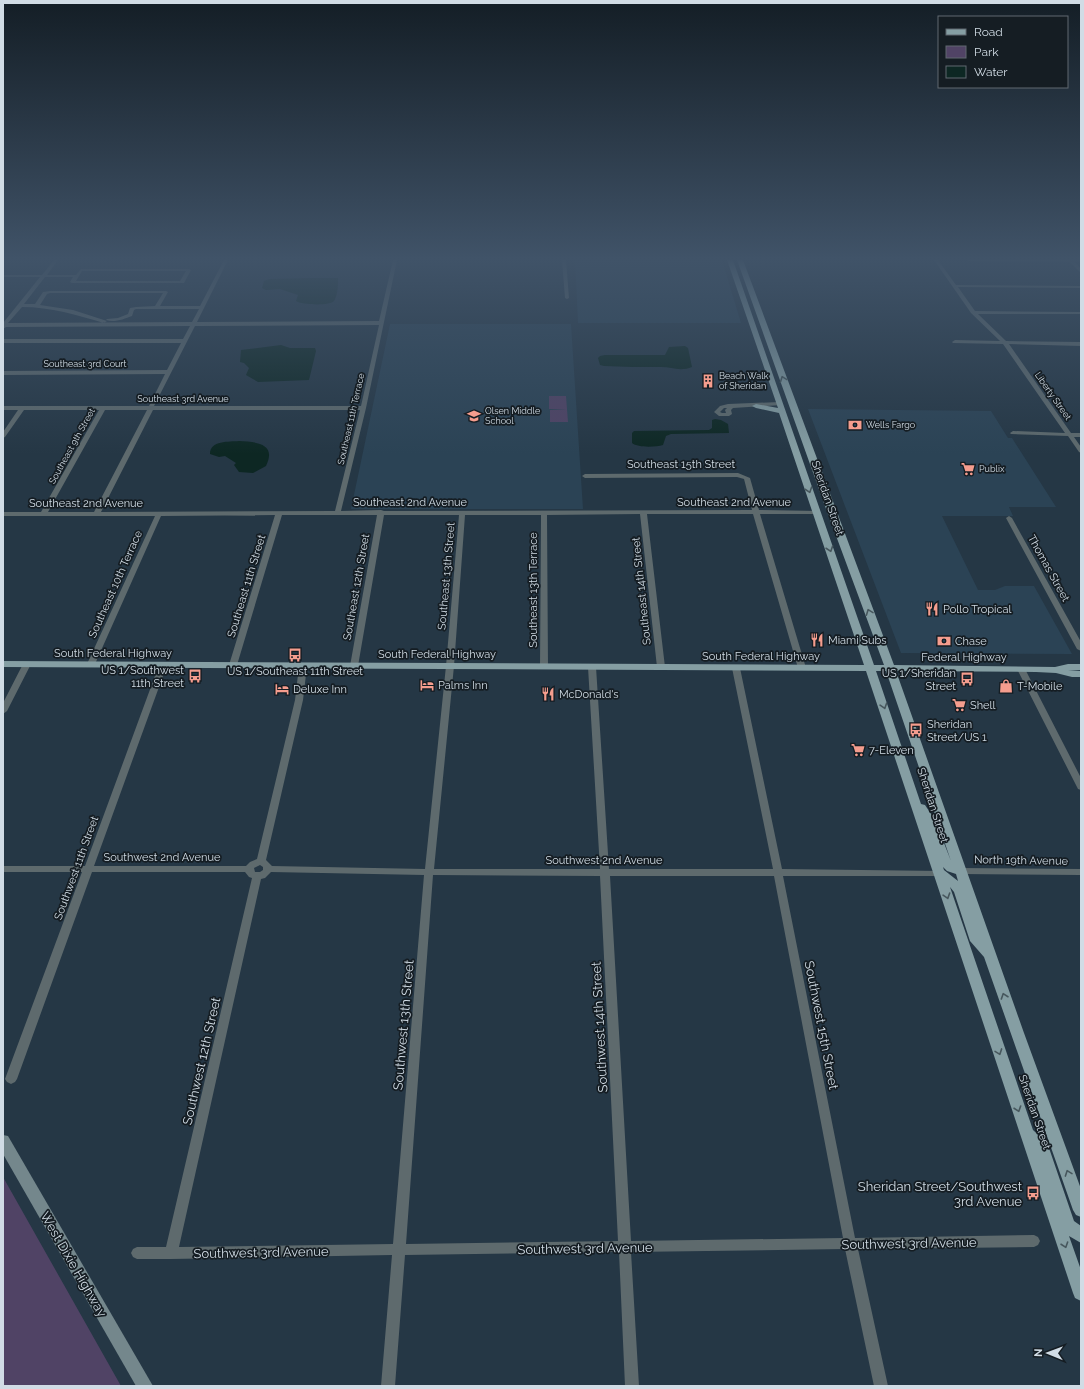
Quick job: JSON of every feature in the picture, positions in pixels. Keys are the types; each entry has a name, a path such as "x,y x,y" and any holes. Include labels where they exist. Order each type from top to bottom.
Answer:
{"main road":[{"name":"Sheridan Street","path":"752,325 871,669 1081,1293"},
{"path":"758,325 768,351 775,356"},
{"name":"Sheridan Street","path":"764,325 890,669 990,956 1081,1210"},
{"path":"765,361 772,370 779,393 790,397"},
{"path":"756,406 787,407 791,412 800,438 807,445"},
{"name":"South Federal Highway","path":"3,664 871,669"},
{"name":"Federal Highway","path":"1056,670 1068,667 1081,667"},
{"name":"Federal Highway","path":"871,669 1021,669 1056,670 1081,674"},
{"path":"915,800 929,820 945,862 951,868 960,871"},
{"path":"939,873 950,880 959,890 976,941 990,956"},
{"path":"1027,1133 1042,1148 1068,1225 1081,1236"},
{"name":"West Dixie Highway","path":"3,1141 145,1386"}],"street":[{"path":"4,326 43,325"},
{"path":"97,513 193,325"},
{"name":"Southeast 11th Terrace","path":"338,512 363,408 381,325"},
{"name":"Liberty Street","path":"988,325 999,339 1005,343 1081,451"},
{"path":"3,341 184,341"},
{"path":"955,342 1081,344"},
{"name":"Southeast 3rd Court","path":"3,374 168,372"},
{"path":"729,406 729,413 723,415 717,412 722,407 729,406 756,406"},
{"name":"Southeast 3rd Avenue","path":"3,408 363,408"},
{"path":"3,436 22,408"},
{"name":"Southeast 9th Street","path":"44,513 103,408"},
{"path":"1013,433 1081,435"},
{"name":"Southeast 15th Street","path":"585,476 744,476 747,478 802,668"},
{"name":"Southeast 12th Street","path":"354,666 380,512"},
{"name":"Southeast 13th Street","path":"450,666 462,512"},
{"name":"Southeast 13th Terrace","path":"544,512 544,667"},
{"name":"Southeast 14th Street","path":"643,512 661,667"},
{"name":"Southeast 2nd Avenue","path":"3,514 817,512"},
{"name":"Southeast 10th Terrace","path":"91,664 159,513"},
{"name":"Southeast 11th Street","path":"233,665 279,513"},
{"name":"Thomas Street","path":"1009,518 1081,649"},
{"path":"3,711 27,664"},
{"name":"Southwest 11th Street","path":"12,1079 163,665"},
{"path":"261,862 298,700 303,666"},
{"name":"Southwest 13th Street","path":"388,1386 429,872 450,666"},
{"name":"Southwest 14th Street","path":"592,667 605,872 632,1386"},
{"name":"Southwest 15th Street","path":"736,668 778,873 850,1243 881,1386"},
{"path":"1021,669 1081,787"},
{"path":"261,862 267,864 269,869 265,874 253,872 253,864 261,862"},
{"name":"Southwest 2nd Avenue","path":"3,869 253,872"},
{"name":"Southwest 2nd Avenue","path":"269,869 429,872 939,873"},
{"name":"North 19th Avenue","path":"960,871 1081,872"},
{"name":"Southwest 12th Street","path":"171,1253 253,872"},
{"name":"Southwest 3rd Avenue","path":"137,1253 625,1248 1034,1241"}],"shaded area":[{"name":"Olsen Middle School","path":"390,325 571,325 583,509 351,509"},
{"path":"808,409 991,411 1008,438 1012,438 1056,507 1009,507 1013,516 942,516 978,590 995,590 1005,586 1034,586 1072,654 901,653"}],"green space":[{"path":"549,396 566,396 567,409 549,409"},
{"path":"567,409 568,422 550,422 550,410"},
{"path":"3,1177 121,1386 3,1386"}],"water":[{"path":"281,345 290,348 315,348 316,351 309,380 258,382 246,375 249,368 244,363 240,362 241,350"},
{"path":"685,346 688,348 692,367 684,369 604,366 600,365 598,358 605,355 665,355 669,347"},
{"path":"712,420 721,420 728,424 729,433 671,434 666,436 663,445 647,447 632,443 632,433 634,431 709,430 712,428"},
{"path":"239,441 258,443 267,448 269,458 266,466 253,473 239,472 234,465 236,463 225,456 219,457 210,454 213,446 217,444"}],"place":[{"name":"Beach Walk of Sheridan","path":"708,381"},
{"name":"Olsen Middle School","path":"474,416"},
{"name":"Wells Fargo","path":"855,425"},
{"name":"Publix","path":"968,469"},
{"name":"Pollo Tropical","path":"932,609"},
{"name":"Miami Subs","path":"817,640"},
{"name":"Chase","path":"944,641"},
{"name":"US 1/Southeast 11th Street","path":"295,655"},
{"name":"US 1/Southwest 11th Street","path":"195,676"},
{"name":"US 1/Sheridan Street","path":"967,679"},
{"name":"Palms Inn","path":"427,685"},
{"name":"T-Mobile","path":"1006,686"},
{"name":"Deluxe Inn","path":"282,689"},
{"name":"McDonald's","path":"548,694"},
{"name":"Shell","path":"959,705"},
{"name":"Sheridan Street/US 1","path":"916,730"},
{"name":"7-Eleven","path":"858,750"},
{"name":"Sheridan Street/Southwest 3rd Avenue","path":"1033,1193"}]}
